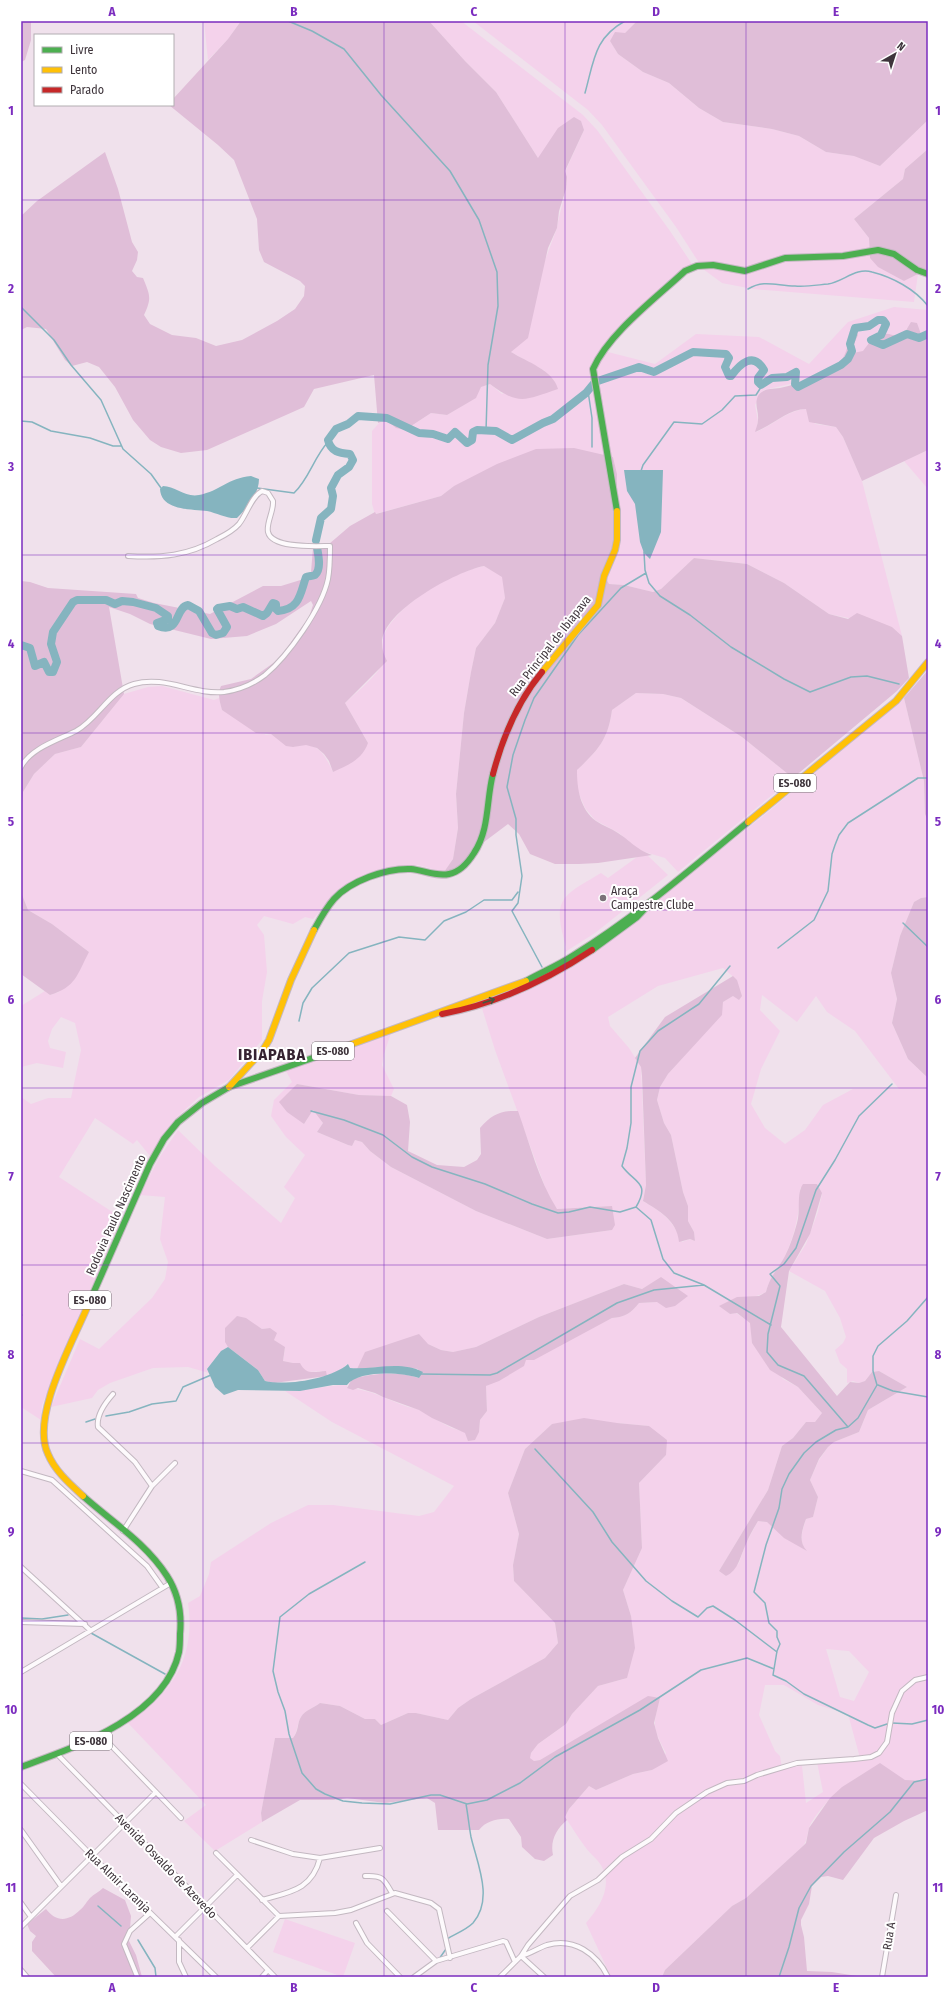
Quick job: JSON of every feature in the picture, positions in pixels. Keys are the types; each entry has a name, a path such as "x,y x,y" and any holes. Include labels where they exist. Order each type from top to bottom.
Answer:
{"main road":[{"name":"Rua Principal de Ibiapava","path":"229,1087 263,1050 269,1040 291,980 306,946 321,917 334,899 344,890 382,871 411,869 434,874 450,874 464,866 475,852 485,829 494,768 516,709 526,690 598,605 604,576 615,550 617,540 617,513 610,463 596,394 593,369 597,360 617,334 685,271 697,266 713,265 745,271 785,258 843,256 878,250 887,250 917,270 928,274"},
{"name":"Rodovia Paulo Nascimento","path":"21,1767 82,1745 101,1735 141,1708 167,1681 180,1648 182,1628 179,1607 171,1583 156,1562 65,1478 50,1459 43,1436 46,1411 123,1222 155,1154 164,1139 190,1110 229,1087 437,1014 454,1012 494,1000 547,976 615,934 639,914 655,897 896,701 928,662"}],"street":[{"path":"21,767 29,756 38,750 85,725 121,689 127,686 156,681 224,692 249,685 264,675 281,658 309,620 323,596 328,579 330,546 296,545 273,539 270,536 268,529 273,501 268,493 262,492 257,495 238,525 231,532 196,550 167,556 128,556"},
{"path":"113,1394 102,1409 97,1421 98,1427 135,1462 152,1486"},
{"path":"122,1531 152,1486 175,1463"},
{"path":"21,1471 52,1480 147,1566 162,1587"},
{"path":"96,1520 103,1513"},
{"path":"21,1567 90,1630"},
{"path":"21,1672 171,1583"},
{"path":"21,1622 85,1624"},
{"path":"500,1977 521,1956 538,1933 570,1896 598,1880 622,1857 651,1839 676,1813 707,1792 727,1783 744,1781 757,1775 797,1763 854,1759 870,1757 879,1753 887,1742 892,1713 902,1691 915,1680 928,1677"},
{"path":"101,1735 181,1818"},
{"name":"Avenida Osvaldo de Azevedo","path":"57,1754 275,1977"},
{"name":"Rua Almir Laranja","path":"21,1784 92,1856 216,1977"},
{"path":"21,1927 156,1792"},
{"path":"21,1830 61,1886"},
{"path":"251,1840 293,1854 320,1858 380,1848"},
{"path":"216,1853 279,1916"},
{"path":"262,1900 288,1893 306,1884 315,1874 320,1858"},
{"path":"175,1937 237,1875"},
{"path":"365,1876 377,1875 382,1878 392,1893"},
{"path":"247,1948 279,1916 335,1913 351,1910 392,1893 403,1894 437,1906 441,1912 450,1958"},
{"name":"Rua A","path":"882,1977 896,1895"},
{"path":"21,1903 31,1917"},
{"path":"388,1911 436,1961"},
{"path":"137,1976 124,1948 125,1939 130,1931 150,1913"},
{"path":"356,1923 367,1943 400,1977"},
{"path":"179,1940 179,1962 186,1977"},
{"path":"414,1977 436,1961 502,1941 506,1942 515,1962"},
{"path":"521,1956 551,1944 576,1946 588,1951 598,1959 608,1977"},
{"path":"521,1956 544,1977"},
{"path":"21,1970 27,1977"},
{"path":"262,1977 268,1970"}],"shaded area":[{"path":"21,21 31,21 31,40 25,60 21,62"},
{"path":"204,21 241,21 228,39 208,60"},
{"path":"241,21 429,21 465,61 496,92 538,158 558,128 574,117 581,121 584,130 565,171 567,177 566,189 559,211 557,228 548,248 528,338 511,352 539,367 551,377 558,389 538,396 522,399 508,396 490,384 481,387 476,398 447,415 431,413 405,430 396,428 386,420 378,423 374,375 314,389 304,407 207,450 181,453 161,447 150,440 133,420 115,387 99,367 87,362 72,366 65,360 46,329 27,327 21,330 21,216 37,201 105,152 118,189 132,242 138,252 137,260 132,271 137,277 143,278 147,289 149,300 144,315 150,324 172,335 196,338 216,346 242,340 277,321 295,309 304,296 305,286 300,281 264,262 259,250 257,219 234,160 170,106 174,106 174,98 228,39"},
{"path":"429,21 461,21 583,115 597,130 670,231 694,267 604,351 655,364 696,334 759,337 809,364 848,322 894,307 928,310 928,339 926,340 921,334 917,324 907,328 905,332 897,336 880,334 873,338 863,352 853,353 852,349 858,335 855,331 845,355 838,364 812,379 764,390 755,405 758,421 756,432 793,412 806,409 815,424 836,427 843,437 862,481 902,636 892,627 829,614 784,583 747,564 694,558 661,589 653,592 624,585 609,584 604,574 616,543 617,474 613,457 603,456 454,486 441,496 375,514 372,504 372,431 380,422 386,420 396,428 405,430 431,413 447,415 475,398 481,387 490,384 502,394 545,371 511,352 557,228 565,192 565,172 584,130 538,158 496,92 465,61"},
{"path":"473,21 637,21 625,33 610,41 618,54 643,72 669,83 699,108 723,122 772,129 799,136 826,152 855,156 880,166 928,120 928,149 905,169 903,179 854,219 869,238 870,258 904,281 918,274 914,302 753,289 722,283 703,269 676,227 602,125 588,110"},
{"path":"637,21 928,21 928,120 880,166 854,156 826,152 799,136 772,129 723,122 699,108 669,83 643,72 618,54 610,41 615,32 625,33"},
{"path":"928,149 928,273 918,274 904,281 878,267 870,258 869,238 854,219 903,179 905,169"},
{"path":"911,322 917,323 921,334 925,335 926,339 928,339 928,450 862,481 843,437 836,427 809,422 806,409 787,414 755,432 758,420 757,399 760,393 768,389 780,388 802,382 836,365 843,358 850,339 855,331 858,335 852,349 853,353 863,351 877,335 890,334 897,336 905,332"},
{"path":"574,448 613,457 617,474 616,543 604,574 609,584 624,585 653,592 661,589 694,558 747,564 784,583 829,614 848,619 857,613 892,627 902,636 909,678 897,691 793,778 742,737 681,698 663,694 636,693 612,710 608,729 601,744 577,770 578,784 580,798 583,805 586,811 596,821 652,855 598,863 555,864 530,854 519,834 508,824 484,842 455,870 444,872 453,859 458,828 456,794 464,713 471,672 476,648 495,623 505,598 502,577 484,566 472,569 423,594 394,618 385,631 382,643 383,652 387,661 345,703 368,743 358,758 333,772 329,761 317,748 306,745 293,747 286,746 271,734 256,733 222,710 219,698 221,686 251,679 279,659 309,617 313,605 311,601 276,624 247,636 211,639 150,624 130,614 109,607 124,694 81,747 55,754 34,774 23,792 21,815 21,581 30,582 48,588 136,594 138,598 154,603 210,614 263,586 281,586 307,578 311,572 313,548 329,544 350,526 375,512 376,514 441,496 454,486 497,464 536,449"},
{"path":"928,450 928,489 904,461"},
{"path":"484,566 503,577 505,598 495,623 476,648 471,672 464,713 456,794 458,828 453,859 444,872 418,865 377,870 341,888 313,919 305,917 293,924 264,916 257,925 264,935 267,972 262,1001 262,1040 229,1080 199,1097 176,1118 150,1156 137,1140 133,1144 95,1118 59,1177 120,1217 42,1405 41,1420 21,1407 21,1097 31,1104 48,1098 71,1098 81,1050 75,1023 61,1017 52,1029 48,1041 50,1048 66,1052 63,1068 37,1063 21,1067 21,1006 45,991 50,995 59,992 89,952 52,924 28,910 21,892 21,815 23,792 34,774 55,754 81,747 124,694 148,687 162,686 214,700 219,698 222,710 266,735 271,734 293,747 308,745 319,750 323,754 333,772 368,743 345,703 378,671 382,658 382,644 384,635 391,623 413,601 427,591 457,575 471,569"},
{"path":"928,670 928,821 925,814 924,781 904,698"},
{"path":"636,693 663,694 681,698 742,737 793,778 678,872 665,858 638,850 619,833 595,820 585,808 577,789 577,770 601,744 608,729 612,710"},
{"path":"904,698 924,781 925,814 928,821 928,897 921,898 914,902 900,936 891,973 897,999 892,1023 908,1059 928,1078 928,1781 905,1780 870,1770 861,1775 837,1792 823,1806 811,1823 803,1846 746,1898 732,1906 665,1970 662,1977 611,1977 586,1923 596,1911 603,1897 606,1882 605,1875 600,1864 583,1844 565,1817 569,1809 589,1786 596,1790 633,1774 652,1770 666,1753 658,1737 655,1726 660,1698 648,1697 540,1760 534,1761 529,1758 538,1744 566,1724 572,1714 598,1686 627,1678 631,1616 623,1590 642,1548 639,1483 666,1455 649,1426 617,1423 552,1424 525,1449 508,1493 519,1534 513,1565 514,1581 555,1623 558,1643 545,1658 471,1699 458,1708 448,1720 416,1713 408,1713 381,1725 375,1719 365,1719 340,1706 320,1703 303,1715 293,1738 275,1738 261,1813 262,1822 215,1851 184,1821 206,1805 128,1723 157,1699 178,1672 188,1641 190,1623 188,1603 200,1596 209,1574 211,1562 271,1523 308,1505 333,1505 419,1516 434,1512 454,1486 332,1422 285,1391 347,1385 347,1388 363,1390 408,1407 418,1409 454,1429 479,1432 480,1420 487,1411 486,1386 509,1375 526,1360 612,1318 621,1317 627,1314 639,1303 657,1302 650,1284 642,1289 624,1284 539,1317 476,1347 453,1352 441,1350 428,1344 374,1350 366,1352 357,1369 350,1368 347,1364 341,1370 327,1376 325,1371 308,1372 293,1363 283,1361 285,1348 274,1340 270,1328 262,1329 254,1324 225,1337 228,1347 221,1351 207,1369 209,1373 188,1367 153,1368 110,1383 98,1390 92,1398 51,1407 80,1339 99,1349 152,1298 165,1279 168,1262 160,1239 165,1197 140,1195 159,1158 178,1130 215,1166 281,1223 295,1198 284,1187 305,1155 286,1137 271,1116 274,1100 292,1082 286,1071 391,1033 382,1065 394,1089 391,1096 359,1095 297,1084 280,1102 304,1124 313,1110 323,1123 317,1132 352,1146 355,1140 362,1142 370,1151 391,1167 476,1211 547,1239 612,1230 612,1206 557,1209 548,1195 495,1050 481,1005 513,993 628,927 671,889 768,812","holes":["723,968 737,980 733,996 723,1002 721,1015 668,1074 660,1087 657,1100 664,1123 671,1135 683,1192 688,1206 688,1221 694,1232 695,1241 690,1239 682,1242 671,1222 656,1209 643,1201 646,1185 641,1067 629,1048 610,1026 608,1017 658,986","762,995 797,1022 816,996 827,1012 855,1031 899,1089 853,1089 823,1105 805,1130 785,1144 765,1128 751,1104 761,1069 780,1031 760,1010","817,1184 822,1194 818,1212 806,1244 789,1271 825,1291 840,1318 846,1337 843,1343 835,1350 840,1363 847,1369 847,1383 853,1381 859,1383 865,1381 872,1372 879,1371 907,1387 868,1410 859,1432 834,1442 828,1447 819,1460 810,1480 818,1497 813,1517 806,1519 802,1535 802,1543 806,1550 767,1522 758,1521 745,1545 739,1563 726,1576 719,1571 768,1490 782,1446 793,1438 806,1422 815,1422 822,1413 798,1387 783,1379 752,1343 751,1323 736,1313 730,1314 720,1306 766,1292 772,1277 783,1261 792,1239 798,1214 800,1188","826,1649 849,1651 869,1672 854,1701 840,1697","765,1685 784,1685 818,1705 848,1714 860,1758 817,1762 823,1792 806,1803 802,1766 782,1768 780,1756 775,1751 759,1715"]},
{"name":"Araça Campestre Clube","path":"644,852 668,875 595,933 565,952 566,947 560,918 560,908 563,901 569,894 587,881 601,873 608,878"},
{"path":"21,892 28,910 52,924 89,952 71,984 59,992 50,995 21,974"},
{"path":"928,897 928,1078 908,1059 892,1023 897,999 891,973 900,936 914,902 921,898"},
{"path":"733,976 737,980 742,996 739,1000 733,996 723,1002 722,1015 668,1074 660,1087 657,1100 664,1123 671,1135 683,1192 688,1206 688,1221 694,1232 695,1241 690,1239 679,1242 678,1234 671,1222 643,1201 646,1185 642,1076 641,1067 635,1058 665,1017"},
{"path":"297,1084 359,1095 391,1096 407,1105 410,1122 408,1151 437,1165 464,1167 477,1160 481,1154 480,1128 497,1114 506,1111 518,1111 539,1174 557,1209 612,1206 615,1225 612,1230 547,1239 476,1211 391,1167 370,1151 362,1142 355,1140 352,1146 317,1132 323,1123 313,1110 304,1124 287,1112 279,1102"},
{"path":"803,1184 817,1184 822,1193 810,1234 789,1271 781,1327 837,1396 850,1382 859,1383 865,1381 872,1372 879,1371 907,1387 868,1410 859,1432 834,1442 819,1459 810,1480 818,1497 813,1517 806,1519 803,1527 802,1544 807,1551 784,1538 767,1522 758,1521 739,1562 734,1570 726,1576 719,1571 768,1490 782,1446 793,1438 806,1422 815,1422 822,1413 798,1387 770,1370 752,1343 750,1323 737,1313 730,1314 719,1306 737,1297 759,1296 766,1292 772,1277 789,1248 798,1218 800,1193"},
{"path":"661,1277 688,1296 675,1306 666,1308 657,1302 639,1303 627,1314 621,1317 612,1318 534,1360 526,1360 524,1366 499,1381 486,1386 487,1411 480,1420 479,1432 475,1440 468,1441 465,1433 432,1418 419,1410 375,1393 358,1388 353,1390 347,1388 352,1379 368,1375 403,1374 419,1378 418,1369 394,1366 357,1369 365,1352 419,1334 428,1344 441,1350 453,1352 476,1347 539,1317 624,1284 642,1289"},
{"path":"237,1316 246,1318 262,1329 270,1328 277,1333 274,1340 285,1347 283,1361 300,1363 302,1367 310,1372 326,1371 327,1376 274,1383 265,1381 258,1370 228,1347 225,1342 225,1328"},
{"path":"584,1418 649,1426 667,1440 666,1455 639,1483 642,1548 623,1590 631,1616 635,1648 627,1678 598,1686 572,1714 566,1724 538,1744 531,1753 530,1758 534,1761 540,1760 648,1696 660,1698 654,1723 658,1738 668,1761 652,1770 633,1774 596,1790 589,1786 569,1809 565,1817 567,1820 557,1831 553,1840 553,1855 544,1861 535,1859 522,1847 521,1837 509,1819 492,1821 485,1824 479,1830 438,1830 435,1803 427,1798 385,1803 347,1798 333,1800 300,1800 262,1822 261,1813 275,1738 293,1738 303,1715 320,1703 340,1706 365,1719 375,1719 381,1725 408,1713 416,1713 448,1720 458,1708 471,1699 545,1658 558,1643 555,1623 514,1581 513,1565 519,1534 508,1493 525,1449 552,1424"},
{"path":"880,1763 905,1780 928,1781 928,1810 904,1821 874,1838 843,1880 828,1876 821,1877 812,1886 809,1904 801,1920 807,1971 832,1972 863,1977 662,1977 665,1970 732,1906 746,1898 806,1843 809,1828 830,1798 842,1787"},
{"path":"103,1888 125,1900 131,1916 129,1941 136,1955 142,1977 56,1977 32,1951 32,1942 36,1936 30,1931 27,1924 46,1909 58,1918 62,1919 71,1917"},
{"path":"285,1919 355,1943 343,1977 273,1952"}],"water":[{"path":"624,470 663,470 661,532 650,559 644,553 640,542 635,504 627,491"},
{"path":"251,476 259,479 257,490 248,505 237,518 226,517 207,511 178,508 166,501 162,496 160,489 163,486 190,495 199,495 213,491 236,479"},
{"path":"228,1347 258,1370 265,1381 285,1383 308,1380 331,1374 348,1364 350,1368 396,1366 414,1368 423,1372 419,1378 402,1374 381,1374 360,1377 347,1385 333,1385 300,1391 238,1390 224,1395 215,1387 207,1369 221,1351"}],"waterway":[{"path":"288,21 312,31 344,49 381,95 450,171 479,220 497,272 498,306 488,365 486,431"},
{"path":"585,93 593,61 601,43 607,35 625,21"},
{"path":"748,289 760,284 788,286 828,284 839,281 860,271 866,271 887,277 903,284 917,294 928,306"},
{"path":"21,307 54,340 71,365 101,400 123,449 151,474 161,488"},
{"path":"316,540 321,518 331,509 333,496 331,488 338,475 349,467 353,460 350,454 333,449 328,440 336,429 348,424 358,416 387,418 419,433 433,434 448,439 455,432 467,443 472,440 473,432 477,430 496,431 512,440 553,419 586,393 595,382 639,367 654,372 693,352 726,354 729,358 725,367 729,376 731,376 738,367 747,361 755,361 760,364 764,370 758,378 758,382 761,385 772,378 787,377 796,372 795,384 798,387 841,365 848,359 852,351 850,344 855,328 869,326 878,320 883,320 886,324 881,335 871,340 883,345 907,334 919,338 928,334"},
{"path":"641,471 643,465 674,422 702,424 722,410 735,396 756,395 763,384"},
{"path":"588,391 592,418 592,447"},
{"path":"21,421 32,422 51,431 90,438 113,446 121,446"},
{"path":"257,488 294,493 304,481 319,454 328,442"},
{"path":"21,645 30,648 35,666 44,662 49,672 53,672 57,662 51,644 53,632 73,602 77,600 106,600 115,604 122,601 133,602 156,608 168,616 168,619 157,623 158,626 165,628 174,624 181,610 188,605 199,611 212,633 216,635 223,633 227,627 217,609 218,608 230,606 237,609 243,607 263,616 267,613 273,603 276,604 276,609 278,611 285,610 295,604 298,600 306,577 314,575 317,572 319,561 317,547"},
{"path":"644,552 645,570 649,583 660,596 690,615 731,647 784,679 810,692 851,677 867,676 899,684"},
{"path":"542,967 512,911 518,903 522,876 516,835 516,819 507,787 513,755 534,698 578,635 621,588 646,573"},
{"path":"778,948 814,920 828,891 832,854 835,845 839,835 848,823 918,778 928,778"},
{"path":"299,1021 303,1003 312,988 349,953 399,937 425,940 444,921 466,912 484,900 512,900 518,892"},
{"path":"903,923 928,947"},
{"path":"311,1111 344,1120 383,1135 412,1157 432,1167 485,1184 532,1204 558,1213 590,1207 620,1212 636,1207 642,1192 641,1188 622,1166 627,1148 631,1123 631,1087 640,1051 658,1031 699,1004 730,966"},
{"path":"848,1427 804,1376 778,1365 767,1352 768,1334 780,1286 770,1274 784,1264 796,1248 816,1190 835,1160 859,1116 892,1084"},
{"path":"636,1207 651,1220 663,1259 674,1273 704,1285 771,1325"},
{"path":"421,1374 490,1375 497,1373 617,1303 654,1290 704,1285"},
{"path":"877,1385 873,1371 873,1356 878,1346 907,1321 928,1297"},
{"path":"106,1416 129,1412 152,1404 176,1401 183,1387 211,1375"},
{"path":"877,1385 858,1418 848,1427 836,1430 816,1442 804,1453 789,1474 782,1489 779,1508 766,1545 754,1592 765,1603 769,1623 777,1631 777,1637 780,1644 777,1651 773,1675 786,1681 804,1694 868,1725 875,1728 887,1724"},
{"path":"878,1385 893,1391 928,1397"},
{"path":"86,1422 95,1419"},
{"path":"535,1449 593,1512 612,1542 646,1581 672,1601 698,1617 707,1608 713,1606 735,1620 777,1652"},
{"path":"365,1562 309,1594 280,1617 273,1671 278,1692 285,1711 289,1734 302,1773 316,1789 343,1801 390,1804 431,1795 440,1795 467,1804 487,1800 520,1783 555,1757 640,1710 701,1670 747,1658 774,1669"},
{"path":"21,1618 42,1619 68,1615"},
{"path":"91,1633 165,1674"},
{"path":"892,1723 912,1724 928,1720"},
{"path":"779,1977 789,1947 799,1908 811,1886 844,1852 890,1812 914,1782 928,1779"},
{"path":"447,1939 464,1930 473,1923 479,1913 482,1903 482,1881 471,1837 466,1804"},
{"path":"98,1906 121,1926"},
{"path":"138,1940 155,1968 156,1977"},
{"path":"439,1959 446,1949"}],"traffic: fast":[{"path":"617,511 593,369 600,356 621,329 685,271 697,266 713,265 745,271 785,258 843,256 878,250 894,254 917,270 928,274"},
{"path":"314,930 334,899 359,881 380,873 401,869 411,869 444,875 453,873 464,866 474,853 483,834 493,774"},
{"path":"526,981 568,959 619,925 663,892 748,822"},
{"path":"592,950 637,917 653,900"},
{"path":"89,1303 150,1164 164,1139 178,1122 202,1103 229,1087 330,1052"},
{"path":"21,1767 67,1750 91,1739 137,1712 156,1695 170,1675 179,1652 180,1611 174,1589 167,1576 159,1564 139,1543 83,1496"}],"traffic: slow":[{"path":"542,672 598,605 604,576 615,550 617,540 617,511"},
{"path":"748,822 896,701 928,662"},
{"path":"229,1087 263,1050 269,1040 291,980 314,930"},
{"path":"330,1052 526,981"},
{"path":"83,1496 63,1477 55,1466 48,1454 44,1438 45,1420 49,1399 56,1378 89,1303"}],"traffic: jam":[{"path":"493,774 501,746 518,707 533,683 542,672"},
{"path":"442,1014 462,1010 520,990 539,981 592,950"}],"place":[{"name":"Araça Campestre Clube","path":"603,898"}],"district":[{"name":"IBIAPABA","path":"272,1054"}]}
